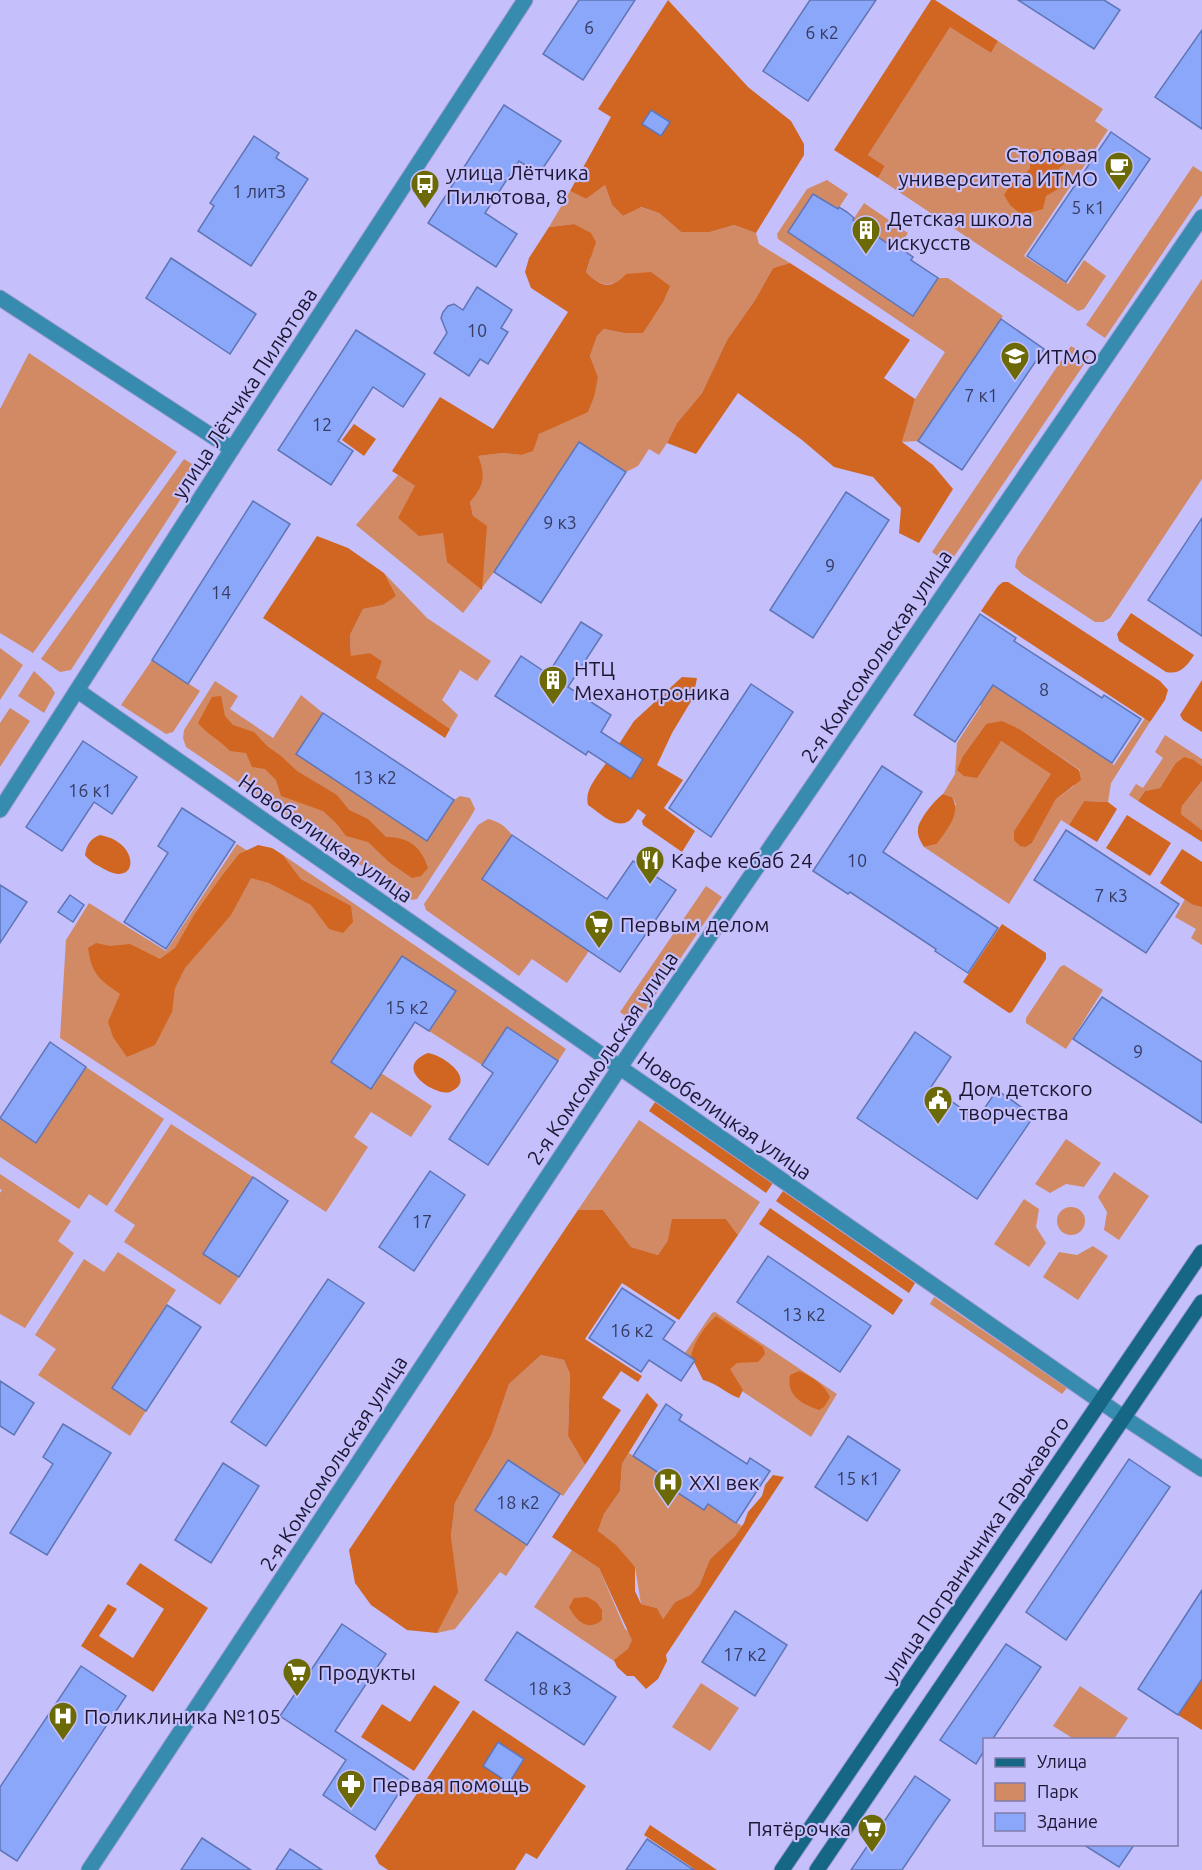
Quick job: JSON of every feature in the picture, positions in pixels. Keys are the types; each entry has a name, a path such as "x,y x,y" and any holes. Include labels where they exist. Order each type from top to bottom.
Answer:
{"street":[{"name":"улица Лётчика Пилютова","path":"0,810 525,0"},
{"name":"2-я Комсомольская улица","path":"89,1870 620,1067 1202,217"},
{"path":"0,298 232,449"},
{"name":"Новобелицкая улица","path":"78,691 1202,1469"},
{"name":"улица Пограничника Гарькавого","path":"783,1870 1202,1252"},
{"path":"817,1870 1202,1302"}],"green space":[{"path":"950,26 991,53 998,41 1103,109 1095,121 1108,130 1024,256 1068,284 1084,260 1106,276 1084,309 1078,311 878,178 885,166 868,155"},
{"path":"1193,166 1202,172 1202,195 1105,338 1086,325"},
{"path":"827,180 848,194 838,209 813,194 788,232 913,316 938,278 948,278 1003,316 918,441 902,442 915,399 945,352 778,239 777,234 807,189"},
{"path":"605,185 612,205 623,216 640,207 659,213 681,232 710,232 734,225 756,233 759,244 790,263 773,268 755,300 727,340 702,393 677,423 659,455 649,449 638,466 626,472 579,442 494,572 463,613 356,525 398,475 473,516 470,502 478,456 503,453 521,455 539,434 558,424 598,377 590,356 597,336 604,329 624,333 643,333 652,317 619,282 600,283 586,272 591,258 574,224 549,227 570,191 586,199"},
{"path":"864,203 908,233 897,250 853,220"},
{"path":"1202,279 1202,479 1110,618 1103,622 1095,622 1022,574 1015,567 1017,558"},
{"path":"1071,346 1089,357 949,564 932,552"},
{"path":"29,353 177,452 33,653 0,633 0,409"},
{"path":"184,459 200,469 71,670 60,672 41,659"},
{"path":"384,573 427,618 491,661 477,681 460,670 442,700 458,715 450,729 375,678 382,661 370,653 351,657 350,635 363,609 383,605 395,596"},
{"path":"0,648 23,665 0,700"},
{"path":"152,660 200,691 173,732 166,734 121,705"},
{"path":"34,671 55,693 44,713 18,696"},
{"path":"215,681 238,696 230,709 273,738 301,695 323,713 296,754 454,800 460,796 470,798 475,809 417,899 412,900 186,747 183,738 184,730"},
{"path":"991,684 1114,765 1145,718 1150,722 1111,783 1108,802 1084,801 1069,825 1061,820 1009,904 924,847 937,844 956,804 952,797 943,794 955,774 957,743 981,706 978,703","holes":["986,724 1021,730 1080,770 1074,786 1056,799 1032,843 1026,847 1014,831 1052,774 1001,741 963,756"]},
{"path":"10,708 30,721 0,767 0,723"},
{"path":"1165,735 1202,759 1202,766 1194,760 1175,764 1160,788 1145,791 1138,801 1129,795 1136,784 1143,788 1163,758 1155,752"},
{"path":"1202,781 1202,830 1181,814 1182,806"},
{"path":"488,819 502,825 512,835 482,879 589,951 567,983 532,959 519,976 426,910 424,904 478,825"},
{"path":"237,844 353,922 325,892 301,879 283,855 566,1049 558,1061 507,1028 482,1065 429,1031 456,991 402,956 332,1062 371,1089 381,1073 432,1106 411,1137 371,1112 354,1137 368,1147 326,1212 60,1038 66,940 89,903 166,951"},
{"path":"706,886 722,897 636,1024 620,1012"},
{"path":"1185,899 1193,905 1202,907 1202,945 1191,938 1196,929 1175,917"},
{"path":"1064,965 1103,990 1066,1049 1026,1023 1026,1018 1060,967"},
{"path":"86,1067 164,1119 107,1206 89,1194 79,1209 0,1157 0,1119 36,1143"},
{"path":"639,1120 760,1202 738,1235 726,1219 668,1240 658,1255 631,1247 603,1210 578,1210"},
{"path":"171,1124 253,1177 203,1253 239,1277 220,1305 124,1242 135,1225 114,1211"},
{"path":"1066,1139 1101,1163 1084,1187 1066,1184 1050,1193 1035,1184"},
{"path":"1114,1172 1149,1196 1119,1240 1104,1230 1107,1212 1098,1197"},
{"path":"0,1174 71,1221 58,1241 74,1253 25,1328 0,1314 0,1193 2,1190 0,1189"},
{"path":"1024,1199 1039,1209 1036,1227 1046,1243 1029,1267 994,1244"},
{"path":"1071,1207 1081,1211 1085,1221 1081,1231 1071,1235 1061,1231 1057,1221 1061,1211"},
{"path":"1093,1246 1108,1256 1078,1300 1043,1277 1059,1252 1077,1255"},
{"path":"118,1252 176,1290 112,1388 146,1411 130,1436 38,1375 56,1349 35,1335 84,1259 104,1272"},
{"path":"934,1297 1067,1388 1062,1394 930,1304"},
{"path":"715,1312 837,1394 811,1437 685,1353 712,1313"},
{"path":"541,1355 564,1360 570,1374 568,1436 585,1465 563,1496 508,1460 475,1510 527,1545 506,1576 500,1572 455,1629 437,1633 457,1592 451,1536 455,1503 492,1434 509,1384"},
{"path":"629,1453 659,1473 656,1478 708,1504 742,1526 735,1536 710,1559 699,1586 690,1595 675,1602 663,1619 657,1608 641,1604 635,1567 598,1531 604,1514 620,1491 622,1464"},
{"path":"572,1550 599,1568 625,1629 666,1656 648,1684 534,1607"},
{"path":"701,1683 739,1708 710,1751 672,1727"},
{"path":"1080,1686 1128,1718 1115,1738 1072,1738 1053,1726"}],"shaded area":[{"path":"668,0 748,87 791,121 804,144 804,155 756,233 734,225 710,232 681,232 659,213 641,207 623,216 612,205 605,185 586,199 570,191 611,117 598,109"},
{"path":"931,0 935,0 998,41 991,53 950,27 868,155 885,166 878,178 834,150"},
{"path":"1042,148 1058,149 1068,153 1067,162 1059,168 1063,178 1060,188 1046,196 1043,209 1022,215 1010,205 1004,195 1011,184 1030,169 1030,157"},
{"path":"574,224 591,233 596,242 586,272 596,281 610,285 626,274 651,272 670,286 663,302 643,333 624,333 604,329 597,336 590,356 598,377 588,412 539,434 533,451 521,455 503,453 478,456 483,475 481,486 470,502 473,516 487,526 482,590 447,562 443,533 419,536 398,518 415,486 392,471 440,397 493,429 568,312 531,288 525,272 529,258 549,227"},
{"path":"790,263 910,340 884,378 915,399 902,442 933,465 953,489 919,543 899,533 901,508 873,477 834,467 802,440 738,393 696,454 667,443 677,423 702,393 727,340 755,300 773,268"},
{"path":"354,424 376,439 364,456 342,440"},
{"path":"317,536 348,548 384,573 396,596 383,605 363,609 350,635 351,656 370,653 382,661 376,678 450,729 445,738 263,618"},
{"path":"1003,582 1008,582 1160,681 1168,690 1165,700 1150,722 981,611"},
{"path":"1131,613 1194,655 1186,666 1179,671 1166,672 1119,641 1117,634"},
{"path":"682,677 697,678 693,698 672,733 657,765 683,780 664,808 695,831 682,852 643,825 642,821 646,815 638,809 629,821 618,823 607,819 588,805 587,799 592,783 606,763 631,779 643,759 619,744 634,721"},
{"path":"1202,680 1202,732 1183,720 1180,715"},
{"path":"221,696 225,716 233,725 254,732 297,771 337,795 349,810 368,819 386,837 394,837 413,844 422,854 428,868 421,876 412,878 390,863 368,842 346,836 323,811 281,796 276,780 265,769 252,767 246,753 230,751 198,723 212,697"},
{"path":"1002,721 1021,730 1079,770 1081,780 1056,799 1032,843 1026,847 1020,846 1014,840 1014,831 1051,774 1001,741 977,778 964,776 957,770 963,756 986,724"},
{"path":"1184,757 1202,766 1202,781 1182,806 1181,814 1202,830 1202,842 1138,801 1145,791 1160,788 1175,764"},
{"path":"943,794 952,797 955,803 954,816 937,844 924,847 918,834 919,825 928,810"},
{"path":"1084,801 1108,802 1117,809 1097,842 1069,825"},
{"path":"1127,815 1171,843 1150,876 1106,848"},
{"path":"100,835 113,839 129,854 131,862 129,869 124,873 116,874 104,869 85,855 90,842"},
{"path":"258,845 272,848 283,855 301,879 351,906 353,922 343,933 329,929 311,905 269,883 251,878 231,915 185,968 175,988 172,1012 155,1045 127,1057 113,1037 108,1022 120,994 94,970 88,948 96,943 110,946 130,944 160,959 175,948 194,915 239,854"},
{"path":"1182,849 1202,862 1202,907 1193,905 1160,883"},
{"path":"1002,924 1046,953 1046,959 1012,1012 1009,1013 963,982"},
{"path":"428,1053 442,1058 455,1069 460,1081 458,1087 450,1092 444,1092 427,1086 420,1080 415,1073 414,1066 418,1059"},
{"path":"655,1102 773,1183 766,1193 649,1111"},
{"path":"783,1191 915,1283 909,1293 776,1201"},
{"path":"770,1208 903,1300 893,1315 759,1224"},
{"path":"578,1210 603,1210 631,1247 658,1255 668,1240 672,1219 726,1219 738,1235 679,1320 622,1283 585,1339 642,1376 638,1382 621,1371 602,1398 621,1410 585,1465 568,1436 570,1374 564,1360 541,1355 509,1384 492,1434 455,1503 451,1536 458,1592 437,1633 407,1630 371,1605 355,1583 349,1550"},
{"path":"716,1316 763,1347 765,1354 758,1362 737,1363 730,1369 743,1390 739,1398 703,1380 691,1356 701,1334"},
{"path":"799,1371 817,1381 830,1397 824,1407 819,1410 801,1402 790,1388 790,1375"},
{"path":"647,1393 658,1405 622,1464 620,1491 604,1514 598,1531 616,1545 635,1567 635,1591 641,1604 657,1608 663,1619 675,1602 690,1595 699,1586 710,1559 735,1536 773,1475 784,1477 666,1655 667,1661 658,1679 646,1689 634,1676 627,1676 617,1667 614,1660 628,1649 632,1640 599,1568 552,1537"},
{"path":"140,1563 208,1608 153,1692 81,1646 108,1604 117,1609 99,1636 133,1658 164,1609 126,1584"},
{"path":"587,1597 596,1602 602,1610 602,1620 592,1625 587,1625 575,1617 569,1607 574,1598"},
{"path":"1202,1679 1202,1730 1178,1715"},
{"path":"434,1685 460,1702 414,1771 361,1737 382,1704 410,1722"},
{"path":"473,1710 586,1786 537,1859 526,1853 515,1870 388,1870 379,1864 375,1856"},
{"path":"650,1825 717,1870 692,1870 693,1868 644,1835"}],"building":[{"path":"579,0 635,0 583,80 543,54"},
{"path":"810,0 876,0 808,101 763,71"},
{"path":"1018,0 1104,0 1120,10 1094,49"},
{"path":"1202,30 1202,129 1155,97"},
{"path":"504,105 561,141 539,174 519,161 485,213 517,234 496,267 428,223"},
{"path":"651,110 670,122 661,136 642,124"},
{"path":"1111,132 1150,159 1066,282 1027,256"},
{"path":"254,136 279,153 276,158 308,179 251,266 198,231 214,206 210,203"},
{"name":"Детская школа искусств","path":"813,194 847,212 854,218 853,220 897,250 899,247 913,257 911,260 938,278 913,316 788,232"},
{"path":"171,258 256,314 230,354 146,298"},
{"path":"477,287 512,310 501,328 508,332 488,364 480,359 469,376 434,353 447,333 441,318 443,312 448,306 454,304 463,310"},
{"path":"1001,319 1044,349 962,470 918,441"},
{"path":"356,330 425,374 403,407 373,387 338,441 353,451 331,485 278,450"},
{"path":"579,442 626,472 541,603 494,572"},
{"path":"846,492 889,520 813,638 770,610"},
{"path":"253,501 290,524 188,684 152,660"},
{"path":"1202,518 1202,636 1148,600"},
{"path":"980,614 1016,638 1014,641 1102,698 1104,695 1141,719 1112,763 993,685 955,742 914,715"},
{"name":"НТЦ Механотроника","path":"581,622 602,635 568,687 611,715 601,732 643,759 631,779 588,751 586,755 495,696 521,656 548,674"},
{"path":"751,684 793,712 711,837 669,808"},
{"path":"323,713 454,800 427,841 296,754"},
{"path":"83,741 137,777 112,814 94,802 62,851 26,827"},
{"path":"882,766 922,792 883,852 998,928 968,973 850,892 848,894 813,871"},
{"path":"182,808 235,842 166,949 124,922 168,853 158,846"},
{"path":"1066,830 1179,904 1146,953 1034,880"},
{"path":"512,835 607,899 633,861 676,890 620,972 482,879"},
{"path":"0,885 27,902 0,943"},
{"path":"70,895 84,905 73,922 58,912"},
{"path":"402,956 456,991 429,1031 415,1022 371,1089 331,1062"},
{"path":"1102,997 1202,1062 1202,1123 1073,1039"},
{"path":"507,1027 558,1061 488,1165 449,1139 493,1073 482,1065"},
{"path":"915,1032 951,1057 931,1087 977,1119 997,1090 1034,1116 977,1199 857,1118"},
{"path":"50,1042 86,1067 36,1143 0,1118"},
{"path":"430,1171 465,1195 414,1271 379,1247"},
{"path":"253,1177 288,1201 239,1277 203,1254"},
{"path":"768,1256 871,1326 840,1372 737,1302"},
{"path":"328,1279 364,1303 266,1446 231,1422"},
{"path":"622,1288 675,1322 663,1339 695,1360 681,1381 649,1360 641,1372 589,1338"},
{"path":"167,1305 201,1327 146,1411 112,1388"},
{"path":"0,1381 34,1403 14,1435 0,1426"},
{"path":"666,1404 682,1415 679,1420 747,1464 750,1458 770,1471 736,1523 708,1504 704,1510 655,1478 659,1473 633,1456"},
{"path":"63,1424 111,1453 47,1555 10,1533 53,1464 43,1457"},
{"path":"848,1436 900,1470 867,1521 815,1487"},
{"path":"1129,1459 1170,1487 1066,1640 1026,1612"},
{"path":"508,1460 560,1494 527,1545 475,1510"},
{"path":"223,1463 259,1486 211,1563 175,1540"},
{"path":"1202,1590 1202,1679 1178,1715 1138,1689"},
{"path":"735,1611 787,1645 755,1696 702,1662"},
{"path":"342,1624 386,1654 335,1731 408,1779 375,1830 323,1795 346,1760 280,1716"},
{"path":"517,1632 616,1697 584,1745 485,1680"},
{"path":"1006,1644 1041,1667 993,1738 983,1738 983,1753 976,1764 940,1740"},
{"name":"Поликлиника №105","path":"81,1666 126,1696 17,1861 0,1850 0,1787"},
{"path":"498,1742 524,1759 509,1783 483,1766"},
{"path":"915,1776 950,1800 902,1870 851,1870"},
{"path":"202,1838 251,1870 181,1870"},
{"path":"647,1839 694,1870 626,1870"},
{"path":"1086,1846 1133,1846 1119,1867"},
{"path":"290,1849 322,1870 276,1870"}],"place":[{"name":"Столовая университета ИТМО","path":"1119,192"},
{"name":"улица Лётчика Пилютова, 8","path":"425,210"},
{"name":"Детская школа искусств","path":"866,256"},
{"name":"ИТМО","path":"1015,382"},
{"name":"НТЦ Механотроника","path":"553,706"},
{"name":"Кафе кебаб 24","path":"650,886"},
{"name":"Первым делом","path":"599,950"},
{"name":"Дом детского творчества","path":"938,1126"},
{"name":"XXI век","path":"668,1508"},
{"name":"Продукты","path":"297,1698"},
{"name":"Поликлиника №105","path":"63,1742"},
{"name":"Первая помощь","path":"351,1810"},
{"name":"Пятёрочка","path":"872,1854"}]}
